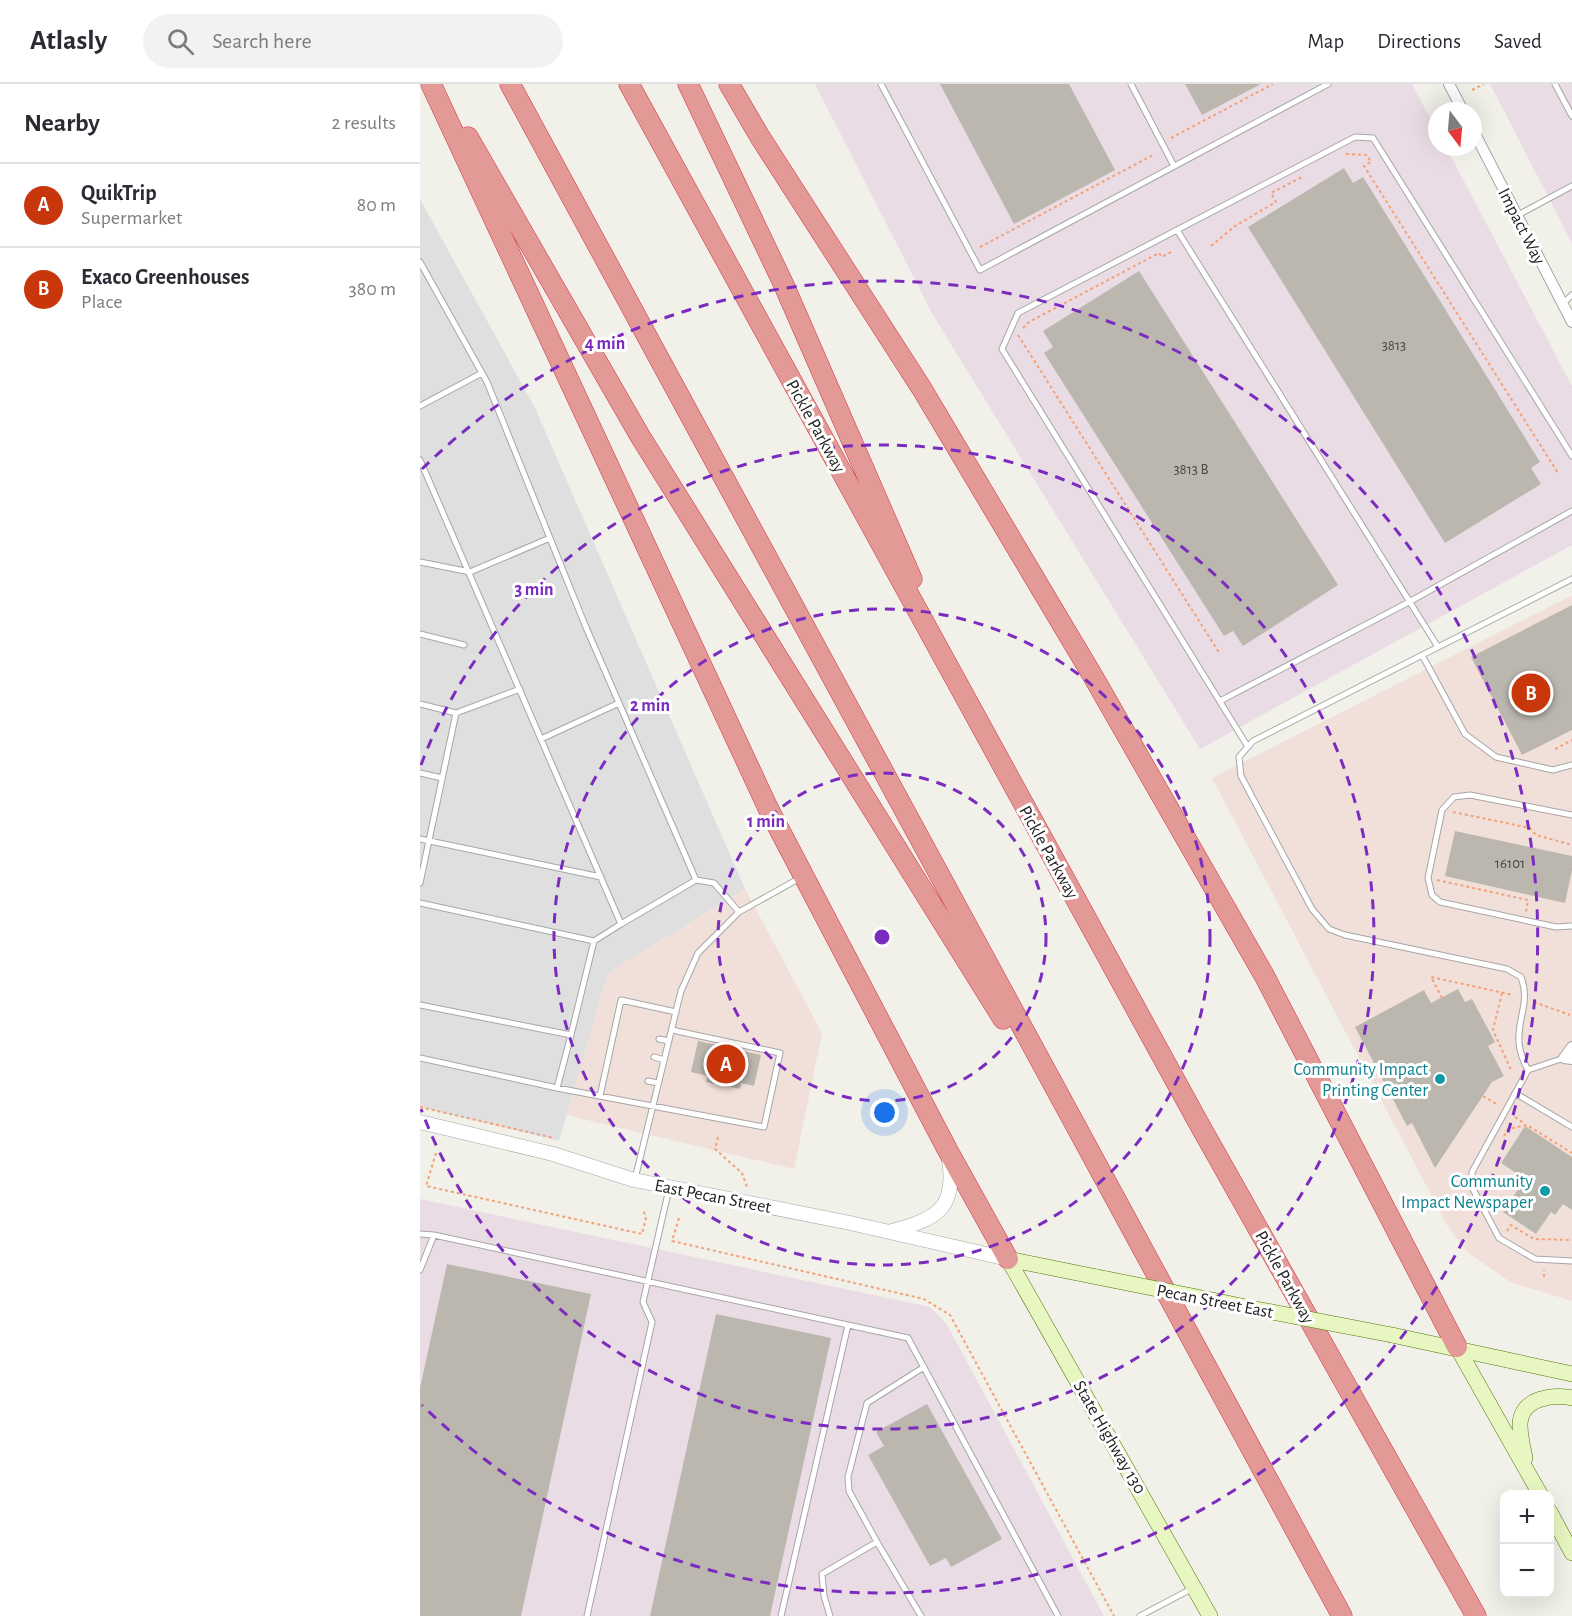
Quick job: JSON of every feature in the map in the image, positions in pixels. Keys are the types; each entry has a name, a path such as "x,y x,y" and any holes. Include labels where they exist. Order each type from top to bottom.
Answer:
{"highway":[{"path":"431,84 768,808 947,1149 1008,1259"},
{"path":"437,84 640,436 1108,1187"},
{"path":"510,84 1342,1616"},
{"name":"Pickle Parkway","path":"628,84 1204,1132 1476,1616"},
{"path":"688,84 783,283 962,694"},
{"path":"729,84 760,137 922,388 1094,678 1264,977 1457,1347"}],"main road":[{"name":"Pecan Street East","path":"1008,1259 1457,1347"},
{"name":"State Highway 130","path":"1008,1259 1210,1616"},
{"path":"1457,1347 1572,1374"},
{"path":"1457,1347 1537,1490"},
{"path":"1528,1470 1520,1417 1537,1400 1548,1396 1572,1398"},
{"path":"1554,1519 1572,1553"}],"street":[{"path":"1449,84 1458,102"},
{"name":"Impact Way","path":"1482,148 1572,322"},
{"path":"1568,1059 1572,1047"},
{"name":"East Pecan Street","path":"420,1122 553,1154 634,1180 1008,1259"},
{"path":"888,1232 924,1222 939,1213 948,1200 952,1182 947,1149"}],"lane":[{"path":"880,84 980,270 1328,84"},
{"path":"1131,84 1174,166"},
{"path":"1556,84 1572,116"},
{"path":"1248,747 1002,349 1018,313 1355,137 1373,138 1572,456"},
{"path":"1516,215 1572,186"},
{"path":"1177,230 1438,647"},
{"path":"420,262 482,373 619,704 696,880"},
{"path":"1562,304 1572,295"},
{"path":"420,406 482,373"},
{"path":"420,460 621,924"},
{"path":"1220,701 1409,602 1572,511"},
{"path":"420,562 470,572 550,538"},
{"path":"1528,1070 1519,1054 1517,1044 1524,986 1515,972 1345,935 1329,929 1321,921 1241,776 1239,757 1253,741 1572,579"},
{"path":"420,634 464,645"},
{"path":"1422,655 1465,734 1496,757 1553,770 1572,765"},
{"path":"420,704 456,713 520,688"},
{"path":"541,739 619,704"},
{"path":"420,883 456,713"},
{"path":"420,773 442,778"},
{"path":"1572,815 1470,795 1454,797 1442,810 1428,878 1432,895 1440,902 1556,927 1572,926"},
{"path":"420,839 601,877"},
{"path":"634,1180 676,1012 687,973 698,953 740,912 804,876"},
{"path":"557,1088 594,941 696,880 714,884 740,912"},
{"path":"420,903 594,941"},
{"path":"600,1096 621,1000 676,1012"},
{"path":"420,1005 571,1035"},
{"path":"615,1028 623,1030"},
{"path":"420,1058 557,1088 764,1127 780,1053 672,1030"},
{"path":"659,1039 669,1041"},
{"path":"611,1046 619,1048"},
{"path":"654,1057 664,1060"},
{"path":"1568,1059 1528,1070 1472,1172 1473,1189 1499,1238 1535,1259 1572,1261"},
{"path":"605,1072 613,1073"},
{"path":"648,1081 658,1083"},
{"path":"1515,1093 1572,1127"},
{"path":"587,1616 652,1322 643,1302 669,1187"},
{"path":"420,1234 434,1235 908,1338 1058,1616"},
{"path":"420,1270 423,1257 434,1235"},
{"path":"781,1616 848,1325"},
{"path":"921,1616 849,1491 848,1477 867,1403 924,1367"},
{"path":"830,1616 824,1596 822,1574 877,1542"},
{"path":"1140,1616 1195,1587"}],"path":[{"path":"1171,138 1273,84"},
{"path":"1472,90 1484,84"},
{"path":"980,247 1155,154"},
{"path":"1345,154 1367,155 1371,162 1364,166 1558,473"},
{"path":"1211,246 1235,226 1276,202 1271,193 1313,171"},
{"path":"1171,252 1162,257 1159,253 1029,322 1018,336 1220,654"},
{"path":"1555,749 1572,740"},
{"path":"1450,811 1530,828 1536,835 1572,845"},
{"path":"1435,879 1528,900 1525,911 1536,914"},
{"path":"1442,998 1431,977 1513,995"},
{"path":"1502,993 1493,1030 1512,1072"},
{"path":"1533,1001 1570,1015"},
{"path":"1483,1096 1500,1107"},
{"path":"420,1107 554,1138"},
{"path":"1515,1117 1572,1153"},
{"path":"1503,1138 1508,1129 1527,1125"},
{"path":"718,1137 716,1149 742,1173 747,1186"},
{"path":"436,1153 426,1186 642,1234 646,1218 643,1209"},
{"path":"1500,1224 1505,1234 1511,1225 1534,1239 1572,1240"},
{"path":"1544,1270 1544,1277"}],"shaded area":[{"path":"815,84 1412,84 1428,114 1428,156 1451,156 1572,386 1572,545 1200,749 933,315"},
{"path":"1490,84 1572,84 1572,243"},
{"path":"420,199 535,408 745,889 608,973 559,1141 420,1107"},
{"path":"1572,595 1572,1301 1512,1283 1468,1253 1448,1227 1212,778"},
{"path":"745,889 822,1033 794,1169 566,1115 608,973"},
{"path":"420,1199 930,1307 946,1323 1104,1616 420,1616"}],"building":[{"path":"940,84 1069,84 1115,170 1014,224"},
{"path":"1185,84 1261,84 1202,115"},
{"path":"1344,168 1353,183 1363,177 1540,462 1531,468 1541,484 1445,543 1248,227"},
{"path":"1139,271 1338,585 1243,646 1233,631 1224,636 1044,353 1053,347 1043,331"},
{"path":"1572,605 1572,730 1522,755 1471,657"},
{"path":"1455,831 1572,856 1572,870 1565,903 1445,876"},
{"name":"Community Impact Printing Center","path":"1458,989 1465,1002 1472,999 1495,1042 1488,1046 1504,1076 1492,1082 1435,1168 1412,1123 1407,1126 1355,1027 1424,990 1431,1003"},
{"path":"698,1041 761,1055 754,1086 741,1083 740,1089 706,1082 708,1076 691,1072"},
{"name":"Community Impact Newspaper","path":"1525,1126 1572,1157 1572,1210 1563,1204 1555,1215 1551,1212 1536,1234 1503,1212 1525,1179 1501,1163"},
{"path":"447,1264 591,1294 521,1616 420,1616 420,1388"},
{"path":"716,1314 831,1338 770,1616 650,1616"},
{"path":"927,1404 1002,1539 951,1567 946,1558 930,1566 868,1455 884,1446 876,1432"}],"place":[{"name":"Exaco Greenhouses","path":"1531,693"},
{"name":"QuikTrip","path":"726,1064"},
{"name":"Community Impact Printing Center","path":"1440,1079"},
{"name":"Community Impact Newspaper","path":"1545,1191"}]}
